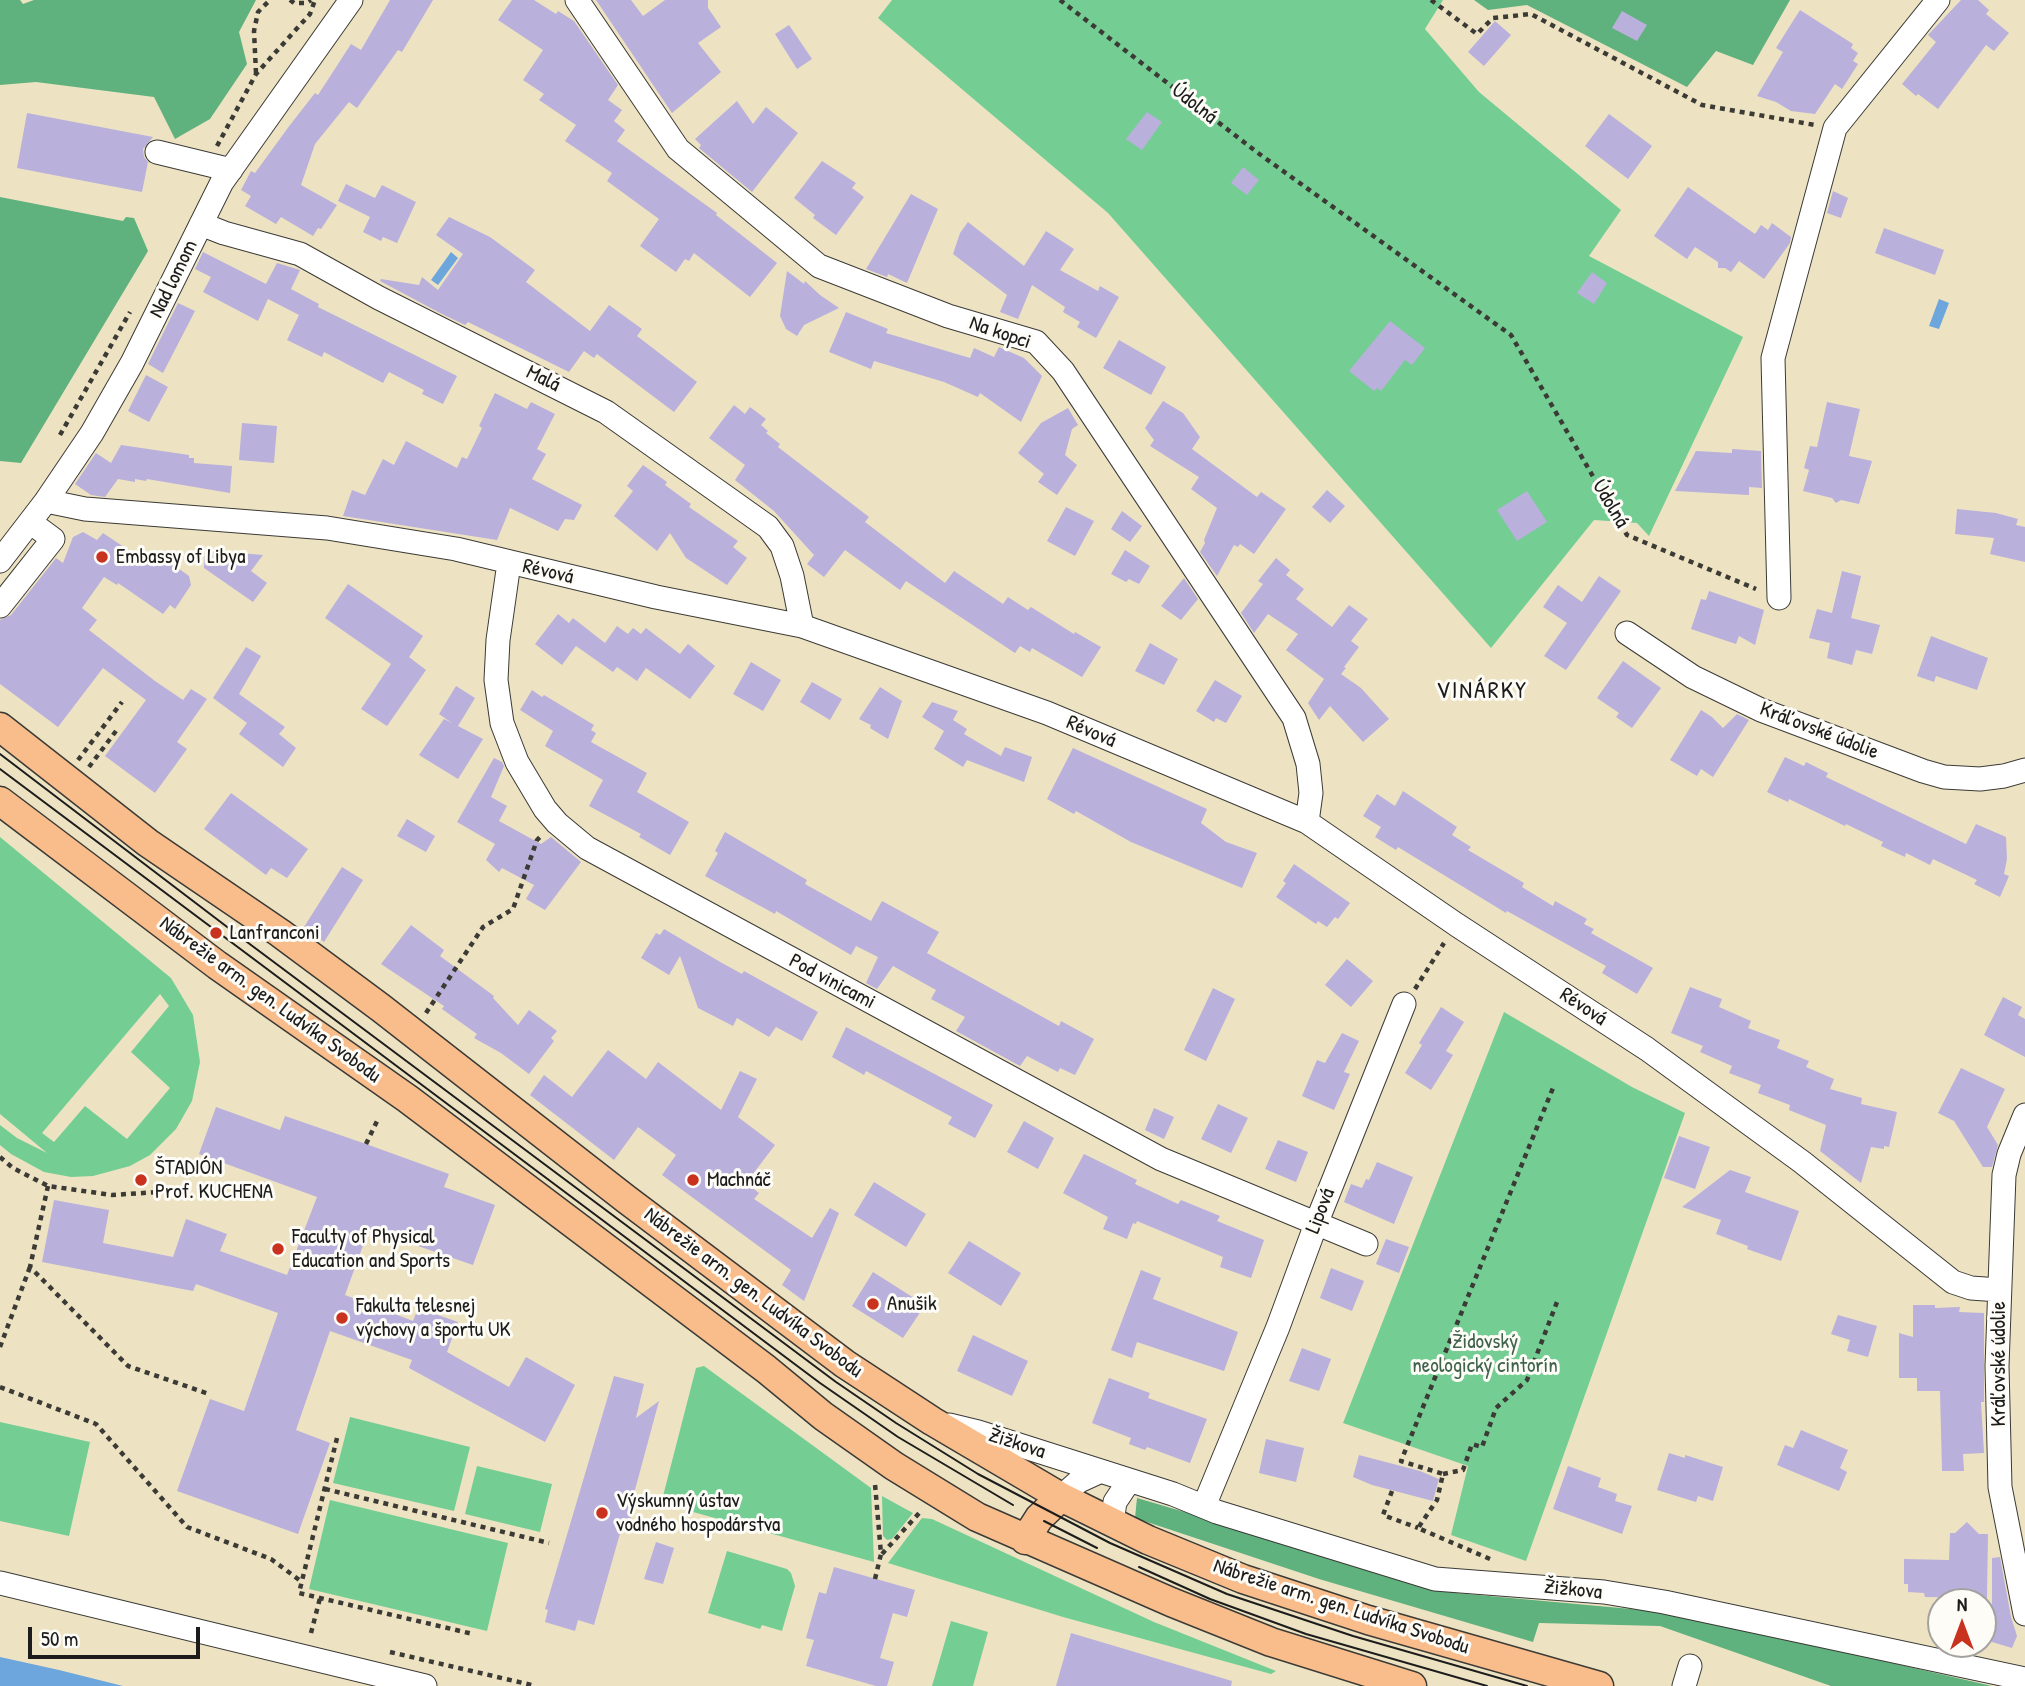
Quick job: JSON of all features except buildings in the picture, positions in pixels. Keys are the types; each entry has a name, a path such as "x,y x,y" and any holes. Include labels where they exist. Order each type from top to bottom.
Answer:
{"main road":[{"name":"Nábrežie arm. gen. Ludvíka Svobodu","path":"0,727 148,843 281,933 381,1008 845,1364 932,1421 1051,1491 1112,1522 1253,1583 1368,1620 1600,1686"},
{"name":"Nábrežie arm. gen. Ludvíka Svobodu","path":"0,801 217,965 408,1099 756,1361 823,1416 894,1466 977,1517 1025,1539 1271,1642 1412,1686"},
{"path":"1025,1539 1039,1518 1051,1491"}],"street":[{"name":"Nad lomom","path":"0,561 46,501 92,433 132,363 231,170 351,0"},
{"name":"Na kopci","path":"577,0 678,149 819,266 948,316 1035,342 1063,371 1294,718 1308,764 1311,793 1307,822"},
{"path":"1779,598 1773,358 1835,128 1938,0"},
{"path":"157,152 231,170"},
{"name":"Malá","path":"201,224 300,254 379,298 590,402 614,418 768,527 777,537 787,560 802,626"},
{"name":"Révová","path":"46,501 85,509 327,528 444,547 656,597 802,626 1046,713 1307,822 1457,925 1647,1049 1802,1162 1953,1282 1971,1288 1999,1290"},
{"path":"0,606 53,539 30,522"},
{"name":"Pod vinicami","path":"509,563 498,640 496,680 499,711 509,744 531,787 545,809 570,834 605,859 1161,1159 1366,1244"},
{"name":"Kráľovské údolie","path":"1627,633 1693,677 1761,710 1923,771 1956,778 1980,779 2025,770"},
{"name":"Lipová","path":"1204,1506 1278,1327 1316,1224 1405,1004"},
{"name":"Kráľovské údolie","path":"2025,1115 2009,1154 2004,1175 1997,1366 2000,1488 2025,1614"},
{"name":"Žižkova","path":"932,1421 1029,1442 1129,1481 1435,1579 1604,1592 1664,1602 2025,1679"},
{"path":"1029,1442 1051,1491 1101,1471"},
{"path":"1112,1522 1115,1502 1129,1481"},
{"path":"0,1583 425,1686"}],"path":[{"path":"256,74 254,31 258,12 271,0"},
{"path":"290,0 293,3 306,3 313,0"},
{"path":"208,163 256,74 310,14 313,0"},
{"name":"Údolná","path":"1060,0 1258,153 1511,335 1627,535 1779,598"},
{"path":"1431,0 1477,34 1493,18 1531,14 1702,105 1835,128"},
{"path":"55,444 132,308"},
{"path":"77,760 122,702"},
{"path":"89,768 116,731"},
{"path":"421,1021 483,927 513,909 537,840"},
{"path":"1405,1004 1457,925"},
{"path":"1553,1088 1410,1433 1401,1461 1443,1474 1463,1470 1472,1444 1482,1447 1496,1408 1527,1380 1557,1302"},
{"path":"366,1144 379,1117"},
{"path":"0,1157 13,1168 48,1186 112,1195 174,1191"},
{"path":"0,1347 30,1267 48,1186"},
{"path":"30,1267 128,1366 209,1394"},
{"path":"0,1387 96,1424 187,1527 271,1559 302,1582"},
{"path":"337,1438 299,1593 473,1634"},
{"path":"874,1473 881,1555 875,1579"},
{"path":"1418,1528 1437,1500 1443,1474"},
{"path":"324,1489 549,1543"},
{"path":"1392,1490 1383,1515 1493,1560"},
{"path":"881,1555 926,1506"},
{"path":"312,1633 320,1598"},
{"path":"519,1681 536,1686"}],"green space":[{"path":"0,0 20,0 23,4 34,0 256,0 239,32 247,64 210,119 175,139 154,97 36,82 0,85"},
{"path":"892,0 1443,0 1425,29 1479,92 1621,210 1589,256 1743,337 1649,536 1637,523 1594,520 1491,648 1108,213 878,18"},
{"path":"1474,0 1790,0 1753,65 1716,51 1687,87 1527,5 1488,10"},
{"path":"0,197 123,221 126,217 134,218 148,251 21,463 0,461"},
{"path":"0,837 171,978 193,1015 200,1062 192,1101 176,1129 150,1155 130,1166 93,1176 71,1177 44,1172 11,1154 0,1145 0,1125 17,1138 47,1153 0,1114","holes":["160,994 169,1006 131,1052 170,1088 127,1139 85,1106 54,1142 42,1133"]},
{"name":"Židovský neologický cintorín","path":"1504,1012 1632,1087 1685,1113 1526,1561 1451,1535 1468,1466 1343,1423"},
{"path":"704,1366 871,1488 874,1562 675,1507 662,1500 696,1368"},
{"path":"350,1417 470,1447 454,1511 333,1483"},
{"path":"0,1422 90,1442 69,1536 0,1521"},
{"path":"477,1466 552,1484 540,1532 465,1514"},
{"path":"882,1496 913,1513 892,1539 887,1540 883,1536"},
{"path":"1137,1498 1297,1545 1381,1575 1456,1593 1675,1613 1992,1686 1831,1686 1660,1626 1539,1623 1533,1642 1319,1579 1135,1518"},
{"path":"330,1500 508,1543 487,1631 309,1589"},
{"path":"922,1518 932,1519 1154,1622 1276,1671 1271,1674 1063,1617 888,1563"},
{"path":"727,1551 787,1569 791,1573 795,1586 782,1631 762,1625 760,1629 708,1613"},
{"path":"951,1621 988,1632 973,1686 932,1686"}],"water":[{"path":"451,252 458,258 438,285 431,280"},
{"path":"1939,299 1949,303 1939,329 1929,326"},
{"path":"0,1657 59,1670 123,1686 0,1686"}],"tram line":[{"path":"0,754 836,1382 978,1474 1110,1543 1227,1594 1353,1636 1527,1686"},
{"path":"0,769 820,1383 898,1437 1013,1505"},
{"path":"1044,1521 1097,1548"},
{"path":"1139,1567 1210,1599 1306,1634 1487,1686"}],"place":[{"name":"Embassy of Libya","path":"102,557"},
{"name":"Lanfranconi","path":"216,933"},
{"name":"ŠTADIÓN Prof. KUCHENA","path":"141,1180"},
{"name":"Machnáč","path":"693,1180"},
{"name":"Faculty of Physical Education and Sports","path":"278,1249"},
{"name":"Anušik","path":"873,1304"},
{"name":"Fakulta telesnej výchovy a športu UK","path":"342,1318"},
{"name":"Výskumný ústav vodného hospodárstva","path":"602,1513"}],"district":[{"name":"VINÁRKY","path":"1482,692"}]}
